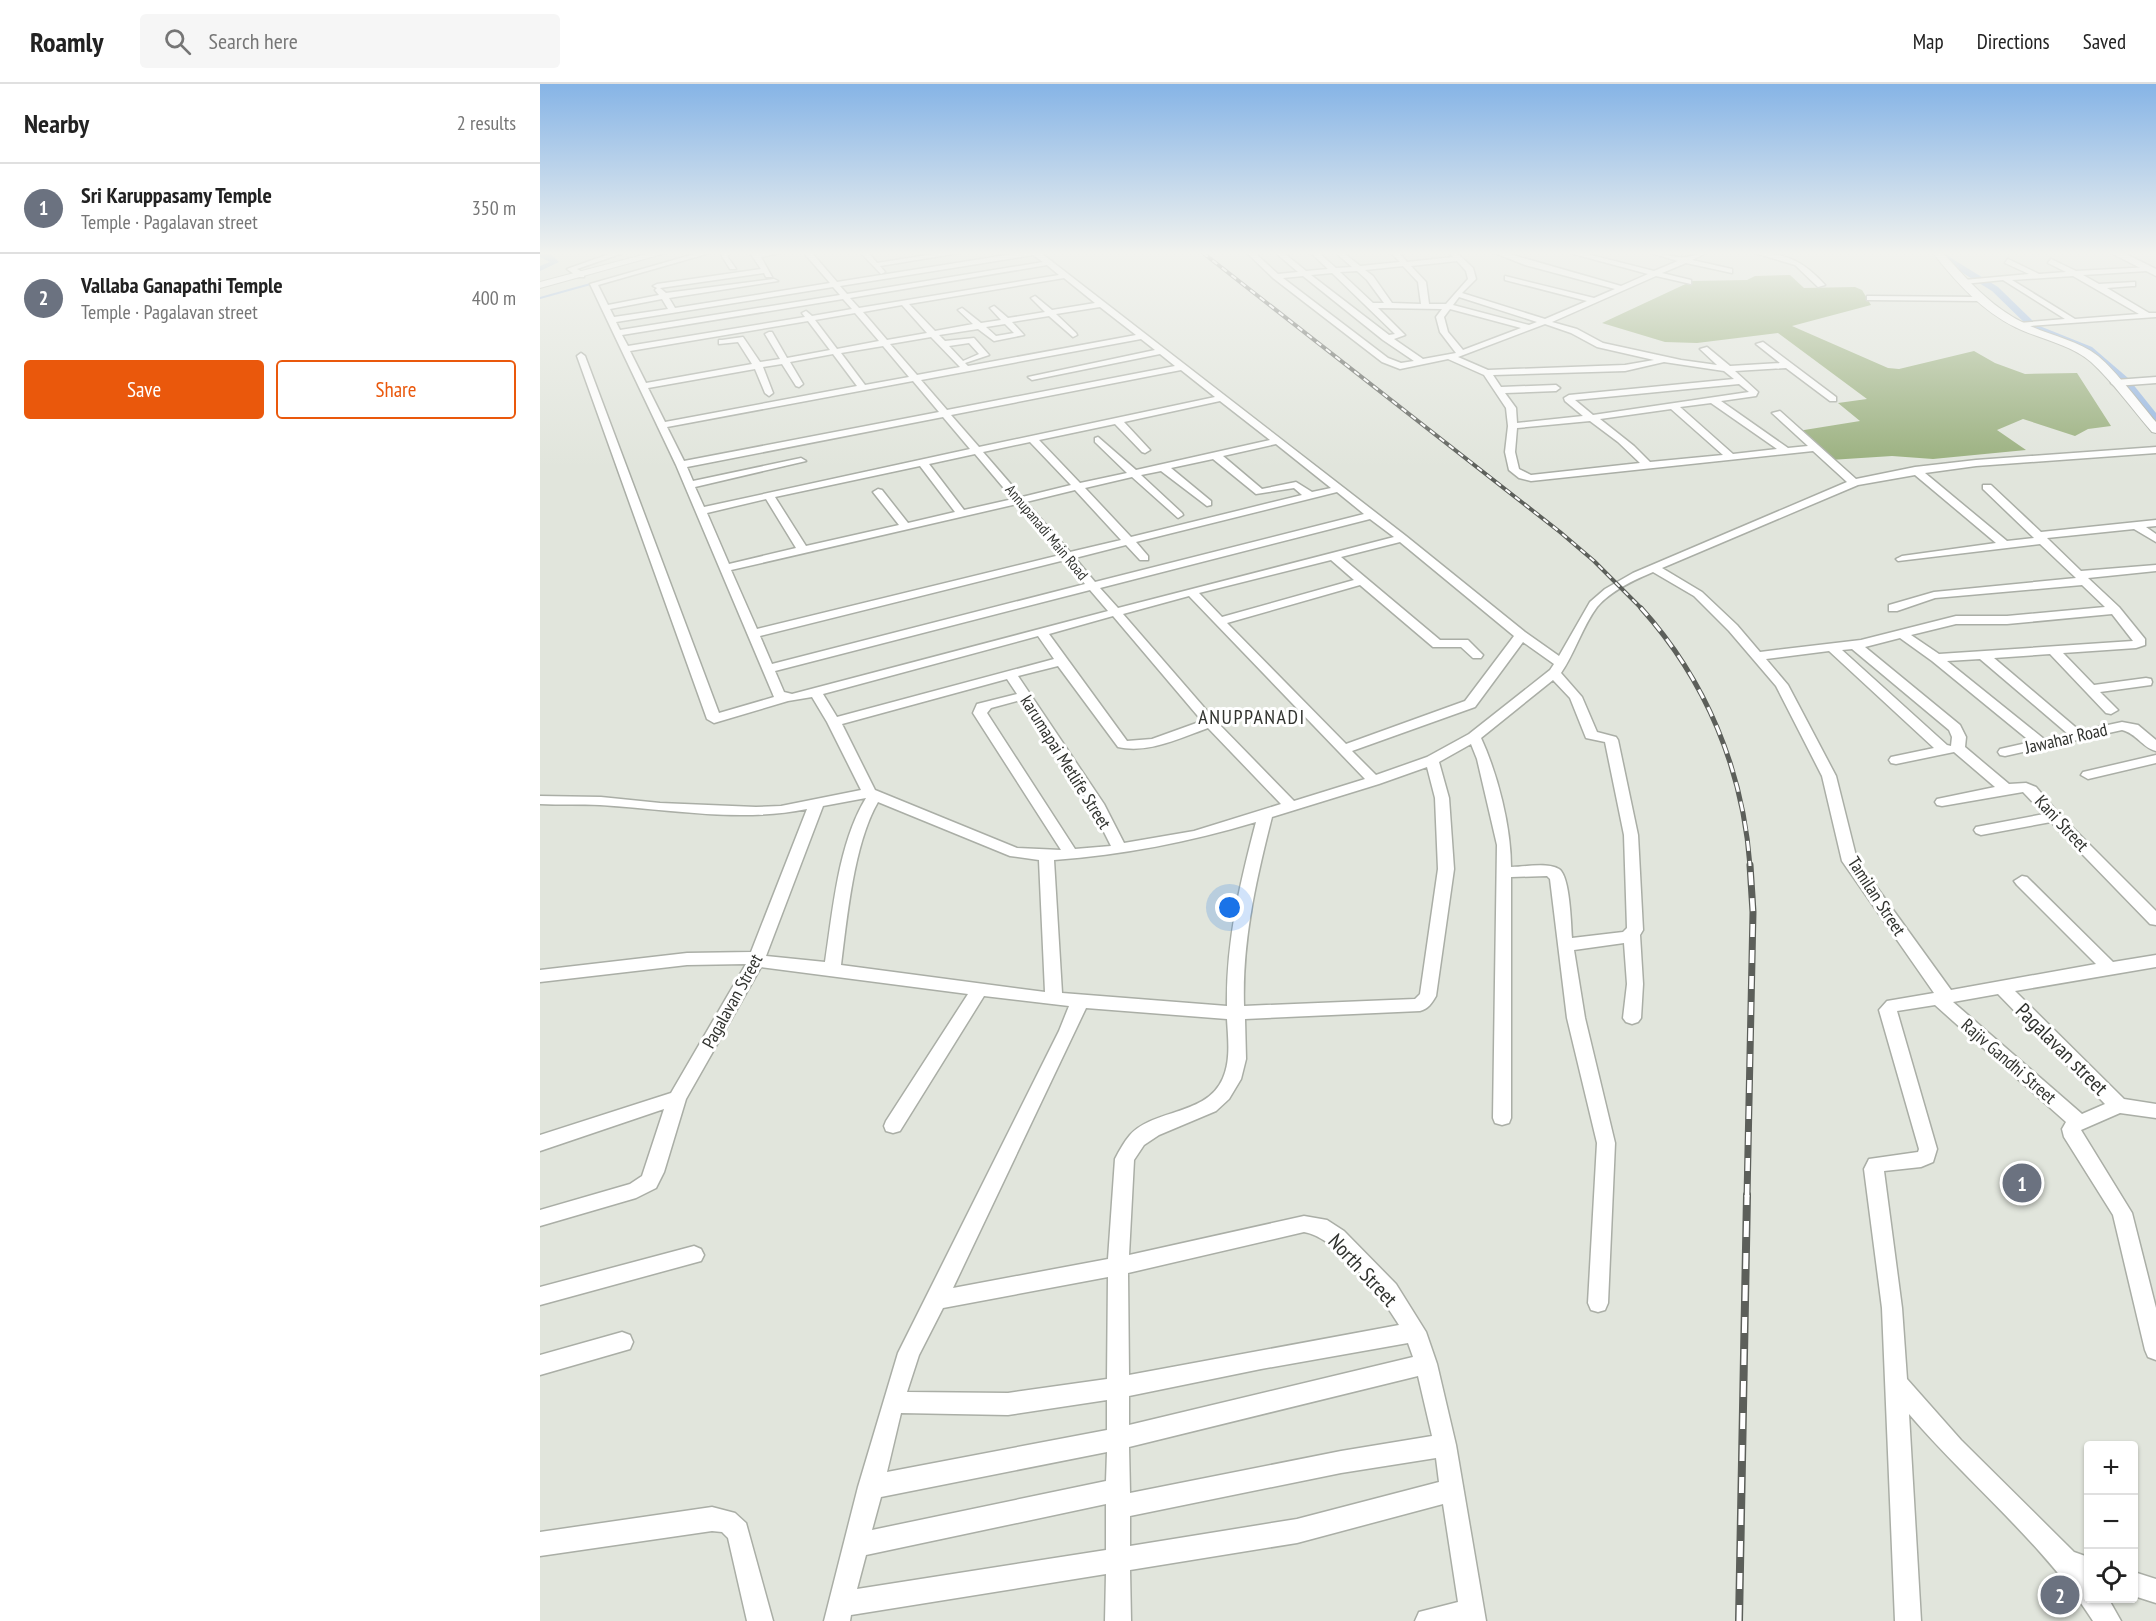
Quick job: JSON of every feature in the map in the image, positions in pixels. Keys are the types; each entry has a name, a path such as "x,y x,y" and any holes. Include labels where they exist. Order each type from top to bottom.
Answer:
{"main road":[{"path":"2027,325 2094,359 2123,383 2151,416 2156,429"}],"street":[{"path":"614,325 681,465 778,695 784,698"},
{"path":"618,333 670,325"},
{"path":"626,350 777,325"},
{"path":"816,325 863,388"},
{"name":"Annupanadi Main Road","path":"868,325 1210,723 1291,806"},
{"path":"926,325 964,366"},
{"path":"643,386 987,325"},
{"path":"944,344 1020,335 1010,325"},
{"path":"1062,325 1073,335"},
{"path":"1128,325 1402,538 1521,635 1558,668 1576,697 1591,735 1607,737 1611,740 1631,835 1635,930 1632,935 1635,984 1632,1018"},
{"path":"1339,325 1385,360 1400,366 1451,357 1538,325"},
{"path":"1369,325 1423,363"},
{"path":"1386,338 1401,334 1391,325"},
{"path":"1441,325 1461,354"},
{"path":"1518,325 1530,328"},
{"path":"1557,325 1577,332 1600,345 1667,360 1730,369 1788,365"},
{"path":"980,326 990,337"},
{"path":"769,334 799,384"},
{"path":"662,425 914,379 964,366 1142,336"},
{"path":"669,351 740,339 758,366 769,393"},
{"path":"964,366 985,355 971,340"},
{"path":"1761,344 1833,399"},
{"path":"1513,426 1590,418 1753,394 1754,392 1730,369 1704,349"},
{"path":"1032,377 1162,351"},
{"path":"581,356 714,719 784,698 815,692 1402,538"},
{"path":"1451,357 1487,373 1626,368 1667,360"},
{"path":"681,465 1182,367"},
{"path":"1487,373 1510,408 1513,426 1510,452 1514,470 1522,476 1531,478 1815,448"},
{"path":"2123,383 2156,380"},
{"path":"1648,466 1630,447 1590,418 1569,398 1743,381"},
{"path":"1500,390 1556,388"},
{"path":"700,511 922,461 1222,398"},
{"path":"1714,401 1786,451"},
{"path":"1673,406 1731,457"},
{"path":"1778,412 1854,483"},
{"path":"1118,421 1145,450"},
{"path":"1032,438 1144,558"},
{"path":"1098,440 1178,515"},
{"path":"725,568 1277,441"},
{"path":"540,800 601,801 660,807 756,811 872,795 1015,853 1046,856 1120,849 1196,836 1374,781 1432,760 1474,737 1558,668 1593,605 1604,595 1654,568 1854,483 1915,470 1976,462 2156,450"},
{"path":"1215,455 1260,492 1296,485 1310,496"},
{"path":"689,485 801,461"},
{"path":"922,461 961,513"},
{"path":"1163,467 1207,503"},
{"path":"1915,470 2005,545"},
{"path":"1936,658 2141,642 2115,610 1987,487"},
{"path":"753,634 1338,489"},
{"path":"878,492 905,526"},
{"path":"769,495 804,550"},
{"path":"767,669 1372,515"},
{"path":"1902,559 2156,523"},
{"path":"2136,525 2156,539"},
{"path":"1332,555 1437,644 1464,643 1477,655"},
{"name":"Tamilan Street","path":"1654,568 1698,594 1759,656 1782,685 1829,776 1850,861 1942,999"},
{"path":"1893,608 1934,595 2156,568"},
{"path":"1220,621 1362,581"},
{"path":"1191,592 1374,781"},
{"path":"1759,656 1855,645 1956,620 2007,620 2115,610"},
{"path":"1041,631 1060,661 1123,744 1131,747 1143,745 1210,723"},
{"path":"1902,634 1936,658 2042,744"},
{"path":"1344,749 1470,704 1521,635"},
{"path":"1855,645 1923,699 1955,728 1959,737 1951,749 1896,760"},
{"path":"1833,648 1951,749 2006,789"},
{"path":"2053,650 2111,710"},
{"path":"1983,655 2078,736"},
{"name":"karumapai Metlife Street","path":"834,722 1060,661"},
{"name":"karumapai Metlife Street","path":"1011,675 1097,804 1120,849"},
{"path":"2091,689 2146,682"},
{"path":"815,692 834,722 872,795"},
{"path":"1024,696 987,705 982,707 980,713 1071,854"},
{"name":"Jawahar Road","path":"2005,752 2127,725 2156,747"},
{"path":"1474,737 1484,759 1502,834 1504,872 1502,1118"},
{"path":"2088,775 2156,759"},
{"path":"540,976 687,959 756,960 1054,999 1236,1013 1411,1006 1424,1002 1428,996 1446,869 1442,798 1432,760"},
{"name":"Kani Street","path":"2006,789 2025,787 2031,789 2054,816 2156,920"},
{"path":"1942,802 2006,789"},
{"path":"832,969 843,891 863,815 872,795"},
{"name":"Pagalavan Street","path":"540,1218 636,1190 649,1182 677,1098 756,960 817,803"},
{"path":"1118,1621 1118,1266 1125,1159 1137,1140 1152,1131 1210,1106 1223,1094 1232,1079 1237,1059 1235,973 1244,900 1265,815"},
{"path":"1981,830 2054,816"},
{"path":"1046,856 1054,999"},
{"path":"1504,872 1554,873 1558,878 1576,1018 1606,1143 1598,1303"},
{"path":"2022,881 2109,967"},
{"path":"1565,945 1632,935"},
{"path":"1908,1621 1892,1308 1874,1169 1876,1165 1921,1159 1926,1157 1928,1149 1888,1010 1900,1003 2003,989 2109,967 2156,961"},
{"path":"892,1126 980,989"},
{"name":"Pagalavan street","path":"2003,989 2118,1106 2071,1129 2073,1137 2122,1213 2156,1350"},
{"name":"Rajiv Gandhi Street","path":"1942,999 2080,1123"},
{"path":"1080,1001 1068,1031 909,1353 892,1402 840,1612 1118,1558 1297,1531 1452,1490"},
{"path":"540,1143 677,1098"},
{"path":"2118,1106 2156,1112"},
{"name":"North Street","path":"936,1300 1118,1266 1286,1227 1304,1224 1320,1226 1337,1238 1389,1291 1415,1332 1426,1364 1445,1445 1472,1616"},
{"path":"540,1296 694,1255"},
{"path":"892,1402 1008,1404 1118,1388 1261,1359 1415,1332"},
{"path":"540,1365 622,1341"},
{"path":"870,1486 1118,1439 1426,1364"},
{"path":"1895,1382 1953,1448 2077,1565 2084,1583"},
{"path":"857,1545 1118,1498 1445,1445"},
{"path":"540,1544 712,1519 727,1521 738,1531 760,1621"},
{"path":"2138,1586 2156,1591"},
{"path":"2096,1603 2108,1621"},
{"path":"1428,1621 1472,1616"}],"green space":[{"path":"1608,325 1797,325 1792,326 1888,368 1899,369 1974,351 1995,363 2025,374 2077,373 2111,426 2088,429 2075,436 2023,419 1997,430 2026,450 1933,459 1892,456 1830,460 1798,431 1860,421 1838,403 1867,399 1778,333 1697,343 1665,342"}],"building":[{"path":"2028,1171 2042,1184 2015,1196 2002,1183"},
{"path":"2060,1579 2076,1601 2057,1613 2040,1591"}],"waterway":[{"path":"2032,325 2089,349 2125,380 2156,419"}],"railway":[{"path":"1295,325 1560,532 1594,561 1641,608"},
{"path":"1641,608 1684,665 1717,728 1730,761 1739,795 1750,866"},
{"path":"1747,1197 1753,912 1750,865"},
{"path":"1739,1621 1747,1195"}],"place":[{"name":"Sri Karuppasamy Temple","path":"2022,1183"},
{"name":"Vallaba Ganapathi Temple","path":"2060,1595"}],"district":[{"name":"ANUPPANADI","path":"1252,717"}]}
